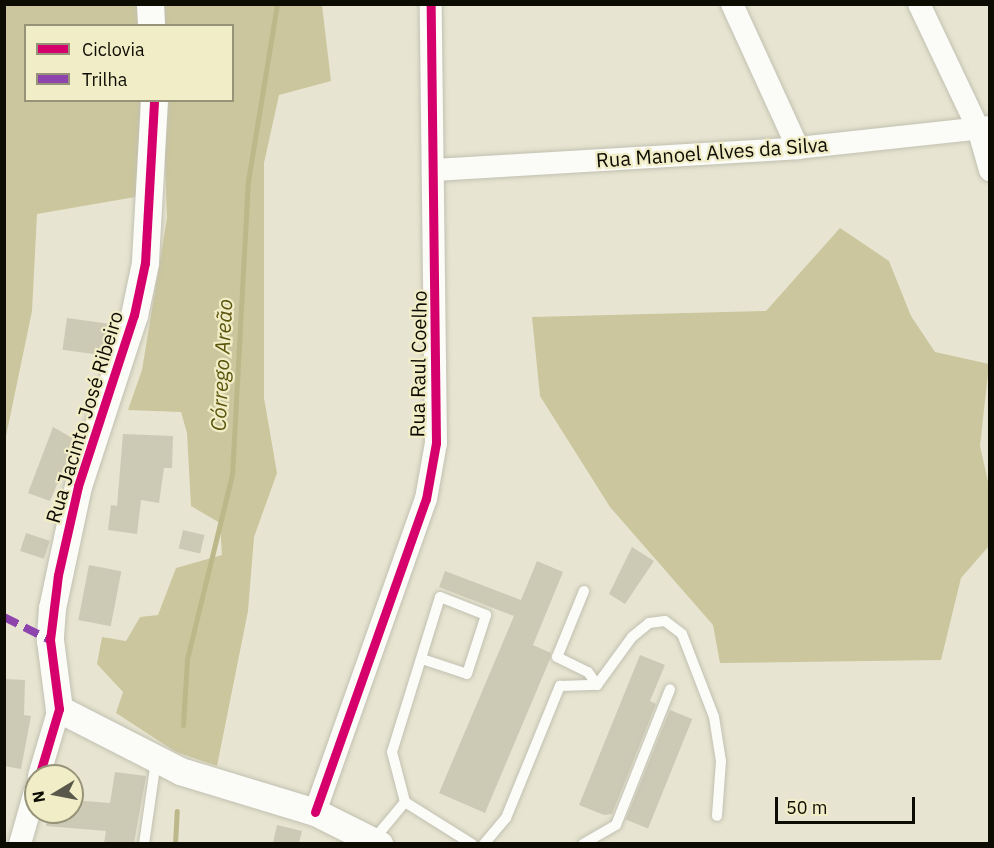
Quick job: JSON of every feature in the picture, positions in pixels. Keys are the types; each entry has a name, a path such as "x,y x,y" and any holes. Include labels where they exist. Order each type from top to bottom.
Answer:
{"street":[{"path":"150,4 151,24"},
{"name":"Rua Raul Coelho","path":"315,812 428,488 438,408 431,4"},
{"path":"732,4 798,148"},
{"path":"919,4 984,127 990,170"},
{"name":"Rua Jacinto José Ribeiro","path":"43,764 59,710 50,640 52,608 78,486 143,273 154,102"},
{"name":"Rua Manoel Alves da Silva","path":"433,170 798,148 984,127"},
{"path":"59,710 157,760 315,812 377,841"},
{"path":"20,843 26,824"}],"lane":[{"path":"584,591 557,657 588,672 597,685"},
{"path":"422,659 467,674 486,615 440,597 392,752 405,802 472,843"},
{"path":"483,843 506,818 560,687 597,685 649,623 665,621 682,634 714,717 721,761 717,816"},
{"path":"583,843 616,825 670,689"},
{"path":"144,843 157,760"},
{"path":"377,841 405,802"}],"shaded area":[{"path":"5,5 138,5 138,24 24,24 24,102 140,102 141,196 37,214 32,311 5,441"},
{"path":"160,5 322,5 331,81 279,95 264,163 264,398 277,473 254,537 248,611 217,766 176,752 116,713 123,692 97,664 102,637 126,641 140,617 158,615 176,568 222,555 220,523 191,506 187,433 181,412 128,410 142,370 167,218 163,102 234,102 234,24 161,24"},
{"path":"840,228 889,261 911,316 935,352 989,364 980,446 989,486 989,546 961,578 941,660 720,663 713,625 610,507 540,396 532,317 766,311"}],"building":[{"path":"67,318 109,324 104,356 63,350"},
{"path":"53,427 76,440 50,501 28,493"},
{"path":"123,434 173,436 172,468 164,468 159,503 141,500 137,534 108,530 111,505 117,506"},
{"path":"183,530 204,535 200,553 179,549"},
{"path":"26,533 50,541 44,559 20,551"},
{"path":"632,547 654,561 625,604 609,594"},
{"path":"537,561 563,572 533,645 551,653 550,659 485,813 439,793 514,616 439,587 445,571 521,600"},
{"path":"89,565 121,571 111,626 78,620"},
{"path":"640,655 665,665 650,701 656,704 612,814 604,815 579,805"},
{"path":"4,679 25,680 24,715 31,716 21,769 4,766"},
{"path":"670,710 692,719 648,828 626,819"},
{"path":"115,772 146,776 134,843 104,843 106,831 46,826 46,824 84,824 84,801 110,803"},
{"path":"277,825 302,831 299,843 273,843"}],"waterway":[{"name":"Córrego Areão","path":"183,725 187,659 232,475 248,181 277,4"},
{"name":"Córrego Areão","path":"175,844 177,811"}],"marked path":[{"path":"4,617 50,640"}],"cycle path":[{"path":"315,812 426,499 436,443 431,4"},
{"path":"43,764 59,709 50,640 58,575 78,486 134,315 145,263 154,102"}]}
